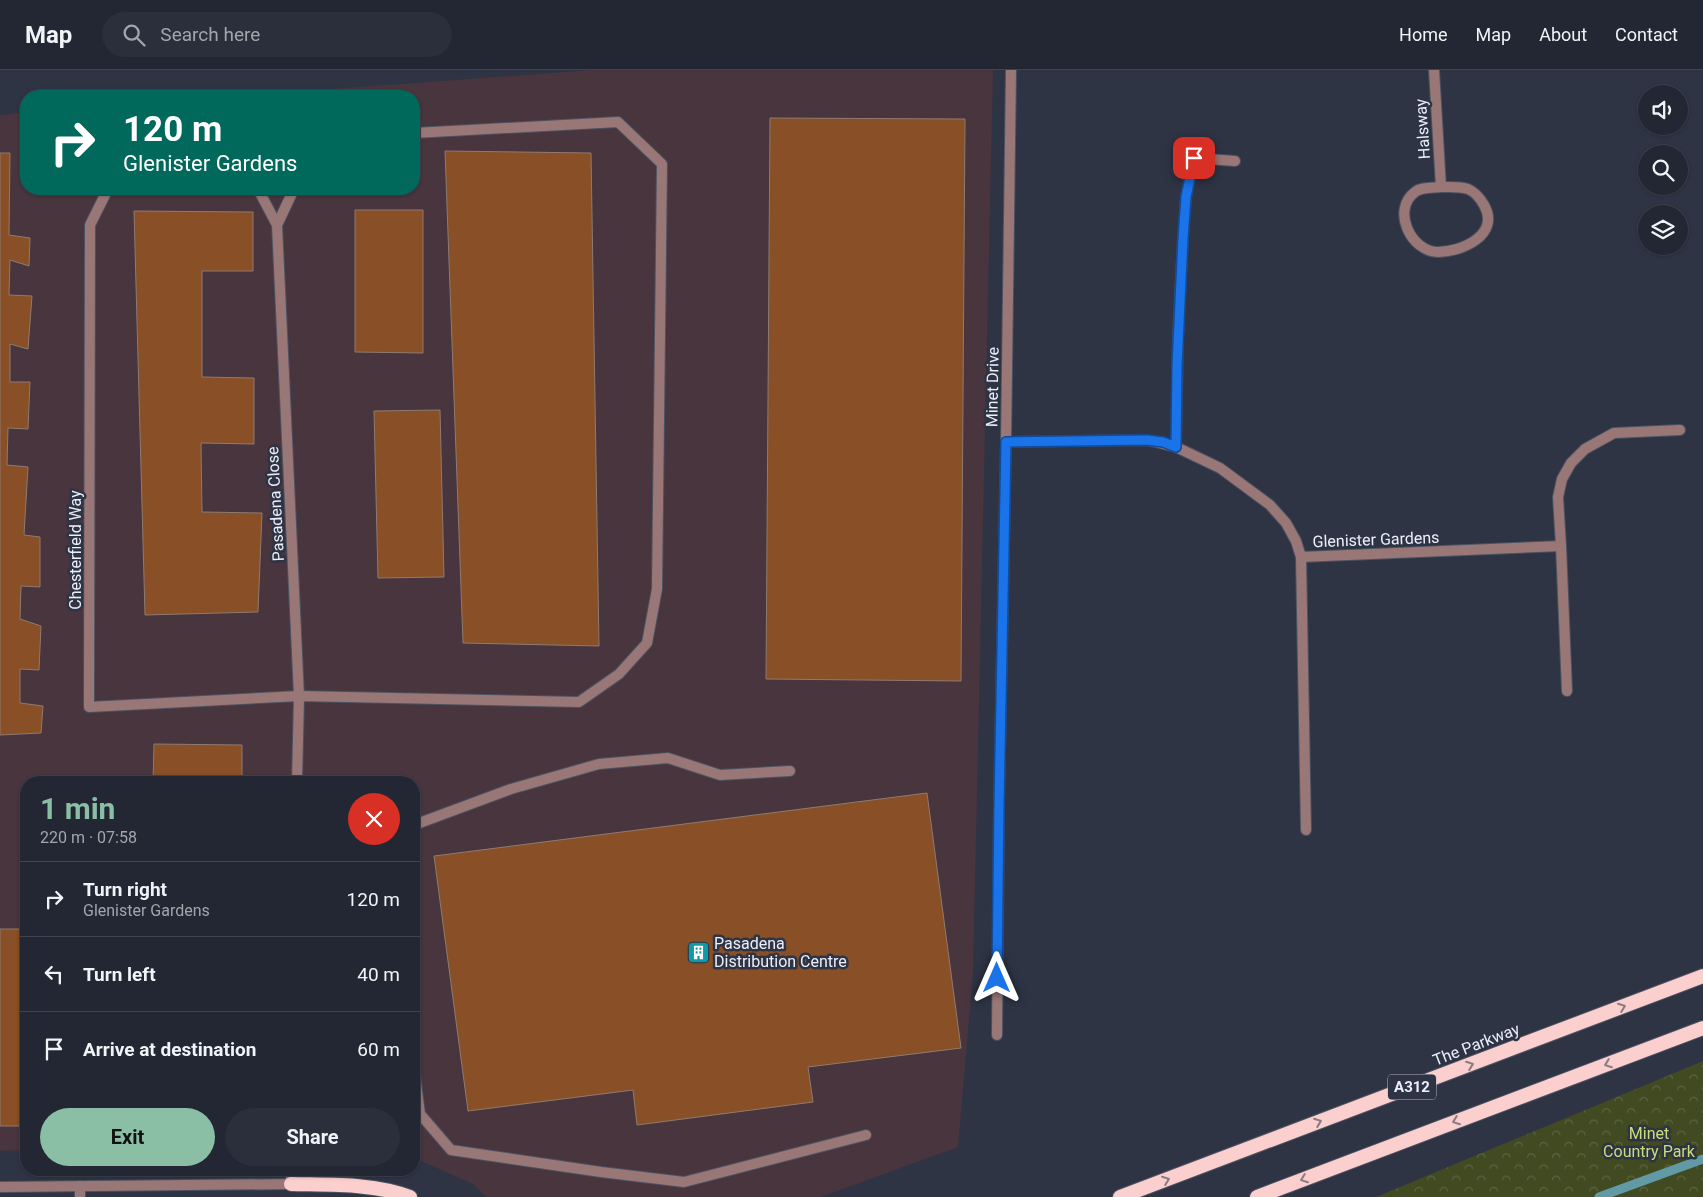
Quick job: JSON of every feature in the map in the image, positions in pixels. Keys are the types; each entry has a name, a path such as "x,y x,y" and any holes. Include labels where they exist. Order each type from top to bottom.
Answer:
{"highway":[{"name":"The Parkway","path":"1120,1197 1703,976"},
{"path":"1257,1197 1703,1028"},
{"path":"291,1177 396,1192 410,1197"}],"street":[{"name":"Minet Drive","path":"997,1035 1011,70"},
{"name":"Halsway","path":"1434,70 1441,187"},
{"path":"299,696 580,702 619,674 647,643 658,588 662,164 618,122 420,133"},
{"path":"1176,447 1177,345 1183,238 1186,197 1194,158 1235,161"},
{"path":"1441,187 1457,187 1468,189 1474,193 1485,206 1488,213 1488,221 1485,230 1473,242 1459,249 1435,252 1419,245 1409,234 1404,214 1408,202 1415,192 1441,187"},
{"name":"Chesterfield Way","path":"105,195 90,225 90,707 299,696"},
{"path":"261,195 277,225"},
{"path":"277,225 291,195"},
{"name":"Pasadena Close","path":"277,225 299,696 297,776"},
{"path":"1567,691 1558,496 1562,479 1571,464 1585,449 1614,433 1680,430"},
{"name":"Glenister Gardens","path":"1006,442 1147,440 1163,442 1176,447 1220,468 1270,505 1286,523 1296,540 1302,557 1561,546"},
{"path":"1302,557 1306,830"},
{"path":"420,823 511,790 599,764 668,758 720,775 790,771"},
{"path":"420,1114 451,1150 684,1182 866,1135"},
{"path":"0,1187 80,1186 291,1177"},
{"path":"80,1186 80,1197"}],"shaded area":[{"path":"592,70 993,70 973,974 958,1147 821,1197 486,1197 473,1184 420,1161 420,776 20,776 20,1150 0,1151 0,115 20,113 20,195 420,195 420,90 318,90"}],"green space":[{"name":"Minet Country Park","path":"1703,1061 1703,1197 1376,1197"}],"building":[{"path":"770,118 965,119 961,681 766,679"},
{"path":"445,151 591,153 599,646 463,643"},
{"path":"0,153 10,153 9,235 30,238 29,266 10,260 9,295 32,296 28,349 10,344 10,382 30,382 28,429 8,428 7,465 28,467 24,535 40,537 40,587 21,586 20,619 41,626 39,670 20,669 20,703 43,706 41,733 0,735"},
{"path":"355,210 423,210 423,353 355,352"},
{"path":"134,211 253,212 253,271 202,271 202,377 254,378 254,444 201,443 202,512 262,513 258,612 145,615"},
{"path":"440,410 444,577 378,578 374,411"},
{"path":"154,744 242,745 242,776 153,776"},
{"name":"Pasadena Distribution Centre","path":"927,793 961,1048 808,1067 813,1102 637,1125 633,1090 468,1111 434,856"},
{"path":"0,929 20,929 20,1126 0,1126"}],"waterway":[{"path":"1599,1197 1703,1159"}],"place":[{"name":"Pasadena Distribution Centre","path":"698,952"}],"route":[{"path":"997,978 1006,442 1147,440 1163,442 1176,447 1178,336 1183,238 1186,197 1194,158"}]}
